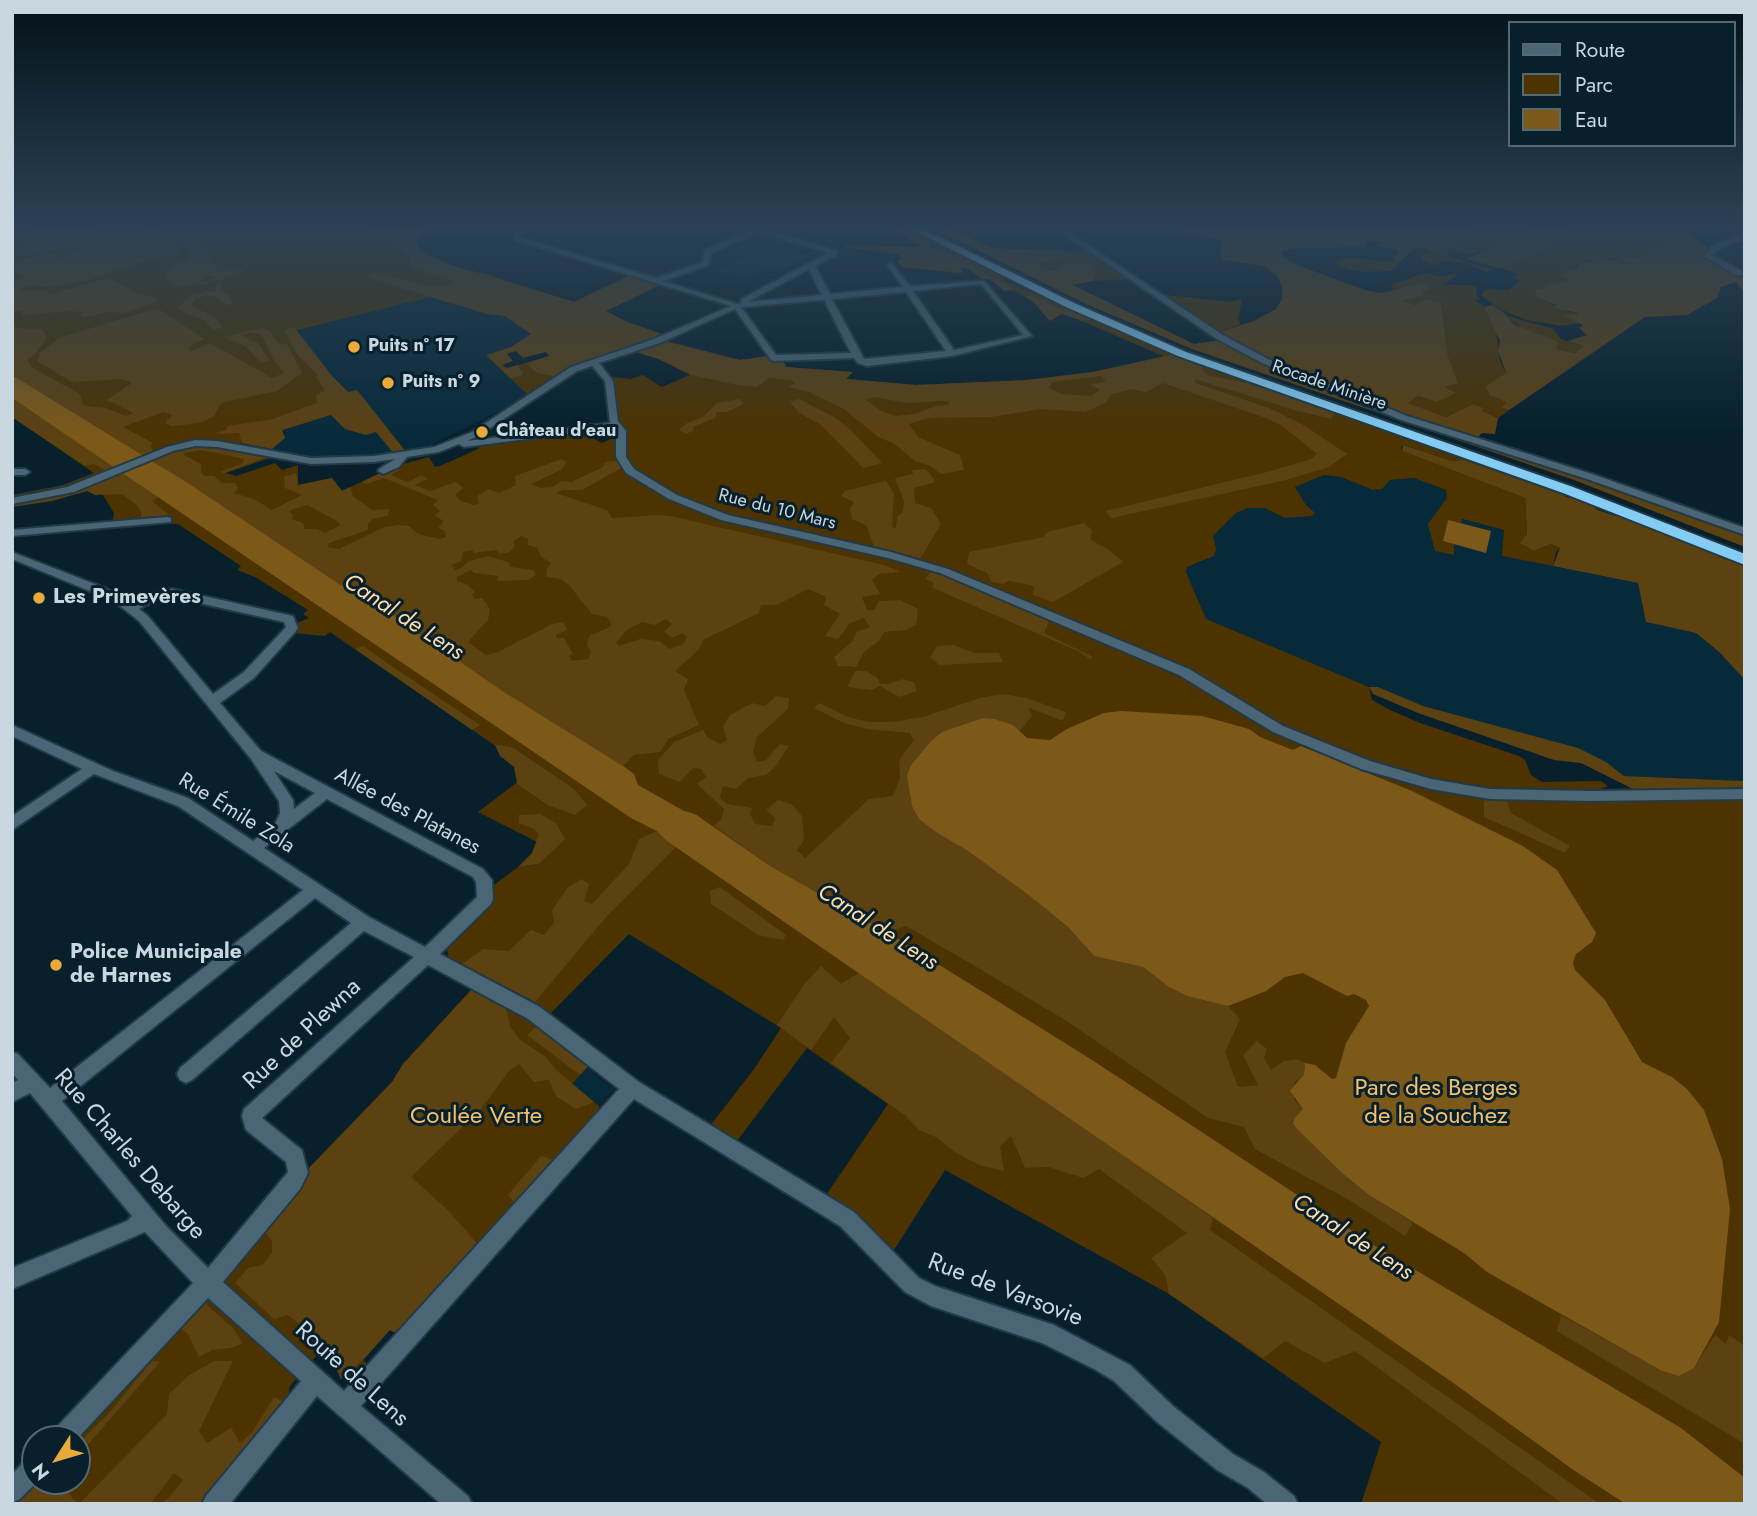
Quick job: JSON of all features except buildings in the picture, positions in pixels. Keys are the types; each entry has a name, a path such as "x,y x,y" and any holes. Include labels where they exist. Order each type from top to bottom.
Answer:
{"highway":[{"name":"Rocade Minière","path":"1052,297 1182,354 1568,490 1745,559"},
{"name":"Rocade Minière","path":"1064,297 1187,351 1572,484 1745,552"}],"street":[{"path":"709,297 738,305 827,297 856,355 867,363 952,353 1028,336 995,297"},
{"path":"459,443 571,371 657,341 753,297"},
{"path":"913,297 952,353"},
{"path":"1160,297 1212,332 1265,360 1391,414 1588,476 1745,532"},
{"path":"738,305 774,358 856,355"},
{"name":"Rue du 10 Mars","path":"594,363 610,382 616,425 621,431 621,457 630,471 673,497 725,518 891,555 944,571 1185,672 1278,729 1392,773 1431,784 1490,794 1619,796 1745,793"},
{"path":"12,501 62,492 182,446 205,443 311,461 422,454 459,443 616,425"},
{"path":"383,471 395,465 403,456"},
{"path":"12,472 25,472"},
{"path":"12,533 167,520"},
{"name":"Allée des Platanes","path":"12,555 101,591 143,618 256,755 286,800 287,813 282,824"},
{"path":"131,608 155,596 172,593 289,619 292,628 249,675 212,702"},
{"name":"Rue Émile Zola","path":"12,730 93,768 183,802 363,922 426,955"},
{"name":"Allée des Platanes","path":"256,755 478,873 484,880 485,899 480,908 426,955"},
{"path":"12,824 93,768"},
{"path":"254,848 325,793"},
{"path":"49,1100 314,890"},
{"name":"Rue de Plewna","path":"186,1074 363,922"},
{"name":"Rue de Varsovie","path":"426,955 534,1013 632,1088 847,1219 912,1285 931,1295 1046,1333 1113,1367 1195,1438 1286,1504"},
{"name":"Rue de Plewna","path":"208,1283 298,1172 295,1157 253,1123 251,1116 426,955"},
{"name":"Rue Charles Debarge","path":"12,1060 49,1100 146,1218 208,1283"},
{"path":"12,1093 31,1083"},
{"path":"346,1406 632,1088"},
{"path":"12,1279 134,1228 146,1218"},
{"path":"74,1425 208,1283"},
{"name":"Route de Lens","path":"208,1283 360,1420 460,1504"},
{"path":"214,1504 317,1379"}],"shaded area":[{"path":"12,297 153,297 158,302 124,313 107,312 86,317 79,316 84,312 21,316 23,310 12,312"},
{"path":"190,297 202,297 196,298 190,306 212,315 223,327 214,330 202,319 183,312 178,307"},
{"path":"215,297 230,297 232,304 225,305"},
{"path":"430,297 557,297 574,302 585,297 636,297 606,311 627,322 665,335 558,377 537,373 526,363 549,356 546,352 523,358 516,351 507,354 513,361 502,365 506,368 518,365 524,375 511,379 486,355 511,347 531,334 505,316 487,314"},
{"path":"431,297 487,314 505,316 532,335 511,347 486,355 529,396 430,446 395,455 310,457 242,443 354,407 293,332"},
{"path":"1025,297 1035,297 1064,311 1074,311 1122,333 1090,320 1082,321 1062,314 1050,321"},
{"path":"1071,297 1097,297 1194,344 1221,340 1335,392 1569,471 1745,535 1745,547 1574,480 1192,349"},
{"path":"1282,297 1418,297 1402,301 1416,305 1427,299 1441,302 1448,356 1458,383 1445,387 1456,393 1437,402 1418,396 1408,403 1446,417 1473,404 1498,418 1495,434 1482,433 1476,439 1421,423 1268,361 1216,333 1254,321 1276,309"},
{"path":"1717,297 1687,315 1645,317 1509,410 1502,408 1506,402 1489,395 1486,386 1506,373 1498,350 1500,341 1484,307 1493,305 1515,325 1559,342 1556,349 1575,353 1583,346 1568,341 1587,335 1579,328 1583,325 1562,315 1578,313 1554,308 1556,305 1538,298"},
{"path":"157,308 205,339 193,344 188,349 191,351 210,343 272,378 284,373 273,359 261,334 252,332 241,335 259,344 269,360 261,363 246,347 223,337 263,328 270,331 278,343 287,344 302,373 277,391 221,403 214,416 200,423 172,426 165,423 172,415 163,412 123,427 153,443 153,454 146,457 12,375 12,326 28,330 43,329 47,339 33,356 27,359 31,367 80,394 82,403 86,406 105,408 126,416 134,413 107,400 132,383 123,379 72,382 37,361 40,353 59,338"},
{"path":"294,327 348,392 357,390 407,453 395,455 376,432 366,435 345,429 331,415 282,430 285,438 272,449 242,443 239,433 213,434 226,430 228,426 273,419 317,403 316,395 325,390 316,377 317,374 298,356 284,330"},
{"path":"664,341 740,360 768,356 772,360 783,360 786,367 853,372 846,379 916,385 1027,380 1093,372 1174,354 1201,365 1206,375 1252,384 1335,413 1331,419 1298,411 1195,379 1195,383 1269,408 1305,426 1347,454 1329,467 1286,480 1112,518 1105,511 1271,471 1311,459 1317,454 1281,425 1266,418 1163,383 1145,392 1132,389 1112,394 1105,403 1085,412 1041,409 991,417 928,418 909,424 918,437 960,455 964,470 941,474 930,466 915,461 893,443 878,437 844,409 806,391 789,387 795,383 791,380 769,378 757,387 738,385 691,375 659,359 636,352","holes":["1101,376 1106,381 1090,385 1100,390 1091,396 1061,394 1049,388 1052,382","875,397 906,403 948,401 949,405 895,416 881,411 866,400"]},
{"path":"12,398 117,468 108,472 94,464 85,466 12,417"},
{"path":"739,399 744,403 727,412 716,412 716,417 693,427 693,431 686,434 679,430 687,423 703,417 717,403"},
{"path":"799,399 834,417 852,431 882,463 863,468 820,424 799,413 790,402"},
{"path":"205,445 269,456 224,473 220,472 243,463 244,459 202,450 184,455 201,464 201,473 205,476 214,476 222,483 235,483 238,488 234,493 254,499 272,510 302,495 285,488 284,477 296,473 298,485 332,478 342,491 350,487 353,496 372,510 389,509 388,516 373,519 368,524 368,530 329,543 328,547 339,549 384,527 398,525 409,526 418,534 440,539 446,537 445,531 438,528 444,521 434,516 440,511 433,505 438,500 384,478 367,484 362,482 393,467 398,466 399,470 391,475 407,482 422,475 427,479 415,485 430,491 456,482 464,488 455,495 461,501 474,505 479,503 477,496 489,489 499,493 516,485 515,476 561,459 567,462 561,470 531,484 541,488 553,487 561,481 571,482 603,467 605,462 618,461 623,467 582,490 562,490 556,493 607,510 612,518 659,515 675,517 884,565 901,572 879,574 872,580 880,594 862,597 867,610 874,610 879,601 900,600 918,609 916,625 906,630 884,632 879,641 864,652 856,667 838,666 834,657 853,641 856,632 870,627 864,618 850,623 838,639 825,636 840,614 824,605 826,597 808,589 777,605 761,605 759,613 703,640 699,649 675,671 688,679 684,690 699,725 668,739 660,752 634,755 623,766 504,692 372,601 339,584 151,460 182,449","holes":["307,505 337,521 341,525 325,533 317,529 305,529 303,523 292,519 293,515 289,511","521,536 528,539 528,545 537,548 541,557 551,563 546,577 561,579 592,614 607,617 612,626 589,636 587,646 591,651 588,659 572,661 569,656 573,654 564,638 556,638 556,635 567,630 563,622 552,624 498,652 486,655 468,642 488,620 490,610 482,598 475,599 472,595 475,592 466,584 457,581 457,577 471,570 474,573 499,576 498,581 528,580 536,575 533,570 511,567 508,562 489,556 469,561 460,569 455,570 451,565 461,561 463,552 472,550 474,553 496,550 500,554 510,552 515,545 513,542","666,619 672,624 664,631 672,638 682,633 687,637 683,644 669,649 659,641 640,639 619,646 616,643 627,630 642,622 655,625"]},
{"path":"1403,445 1452,461 1470,459 1562,491 1564,496 1590,504 1598,510 1615,516 1630,517 1745,565 1745,680 1719,652 1696,633 1646,622 1638,583 1553,566 1560,548 1551,544 1534,551 1520,543 1527,534 1525,498 1402,451"},
{"path":"926,469 936,482 914,488 915,503 931,508 941,524 920,559 875,549 866,525 852,519 850,509 854,502 841,496 845,491 886,481 894,494 892,527 896,528 897,517 903,512 904,501 895,478 913,474 912,470"},
{"path":"122,472 159,497 152,501 169,515 141,519 138,506 122,494 95,495 87,491 52,501 12,507 12,504 71,492"},
{"path":"1323,475 1341,477 1373,490 1382,489 1390,480 1414,478 1446,490 1447,497 1438,514 1505,530 1503,556 1638,583 1646,622 1696,633 1745,680 1745,781 1624,776 1606,762 1369,687 1206,619 1186,572 1187,567 1205,561 1216,549 1213,536 1236,513 1248,508 1264,508 1277,515 1315,513 1306,505 1295,487"},
{"path":"1084,523 1092,530 1091,540 1123,562 1053,602 1033,595 1034,586 1009,581 1003,584 991,582 987,573 967,564 969,552 1044,537 1047,532"},
{"path":"933,570 1049,620 1044,633 1093,657 1090,659 1080,652 933,588 933,582 925,579"},
{"path":"954,645 974,653 999,653 1003,662 939,665 930,657 937,646"},
{"path":"363,646 480,725 472,730 355,649"},
{"path":"855,671 866,671 878,678 880,684 903,679 914,682 917,691 899,697 880,686 871,690 847,687"},
{"path":"1369,687 1378,687 1423,706 1578,748 1606,762 1624,776 1745,781 1745,789 1637,791 1581,763 1554,760 1418,713 1373,694"},
{"path":"1003,694 1026,698 1066,712 1063,721 1029,708 1032,716 1018,733 1013,725 930,742 911,765 907,776 912,806 939,834 968,851 1068,927 1094,956 1143,967 1169,987 1187,996 1228,1006 1240,1019 1225,1052 1238,1087 1258,1085 1243,1055 1257,1041 1267,1049 1264,1058 1271,1070 1284,1061 1297,1059 1305,1063 1304,1074 1294,1083 1294,1100 1303,1109 1296,1128 1369,1195 1413,1223 1405,1236 1349,1200 1255,1149 1244,1127 1208,1118 1068,1022 973,965 906,926 888,933 770,866 714,826 721,820 724,809 697,784 706,777 701,769 693,768 680,782 659,774 658,760 674,742 703,730 707,737 720,744 727,740 723,726 730,715 752,703 765,706 776,696 789,698 788,709 757,737 753,752 757,762 766,760 780,744 789,746 775,767 766,775 748,778 736,789 723,786 720,798 727,804 752,808 750,814 755,824 772,826 775,818 766,810 778,800 791,804 802,816 804,840 797,850 805,858 869,799 893,796 900,778 899,760 914,740 910,733 867,729 844,723 814,708 819,703 848,717 868,722 892,722 923,717 980,698"},
{"path":"495,745 512,747 574,789 587,805 575,815 548,805 517,784 514,767 500,756"},
{"path":"1484,799 1507,801 1511,813 1570,846 1565,853 1484,817"},
{"path":"540,814 556,823 565,839 539,864 518,867 532,853 539,834 519,823 519,815"},
{"path":"657,831 676,847 608,915 535,1002 462,964 483,949 509,951 531,930 544,935 554,923 552,910 568,887 582,879 589,884 584,901 592,904 629,864 639,839"},
{"path":"720,887 786,935 783,940 758,935 711,904 710,891"},
{"path":"821,966 841,984 860,972 1213,1218 1210,1230 1600,1504 1563,1504 1355,1351 1325,1363 1285,1341 1263,1358 1169,1294 1165,1275 1151,1258 1187,1233 1099,1169 1083,1178 1049,1167 1025,1168 1011,1136 1000,1146 1004,1171 979,1165 953,1151 938,1138 919,1130 906,1116 831,1063 850,1038 834,1017 811,1050 777,1025 803,986"},
{"path":"473,988 505,1004 510,1026 519,1039 546,1057 555,1069 594,1102 576,1109 556,1096 549,1080 534,1082 519,1064 509,1071 480,1110 411,1177 448,1210 480,1247 401,1335 390,1330 363,1360 341,1379 335,1366 335,1355 325,1345 288,1315 274,1319 235,1283 248,1268 262,1265 272,1253 272,1241 265,1232 252,1246 297,1185 302,1188 309,1168 392,1082 403,1064"},
{"path":"538,1025 589,1065 580,1075 527,1035"},
{"path":"587,1067 603,1082 615,1088 599,1106 571,1084"},
{"path":"541,1156 557,1161 517,1206 508,1195"},
{"path":"202,1301 233,1328 243,1343 231,1348 212,1350 199,1357 188,1334 176,1325"},
{"path":"1561,1315 1660,1370 1694,1368 1715,1335 1726,1344 1729,1335 1745,1346 1745,1444 1557,1331"},
{"path":"152,1361 160,1362 91,1441 91,1430"},
{"path":"214,1361 233,1361 199,1431 207,1443 231,1428 240,1443 253,1431 274,1397 285,1402 201,1504 163,1504 183,1480 174,1473 150,1504 79,1504 91,1495 91,1492 167,1414 169,1394 188,1376"},
{"path":"21,1495 70,1495 77,1504 12,1504"}],"green space":[{"name":"Parc des Berges de la Souchez","path":"12,297 557,297 574,302 585,297 636,297 606,311 627,322 665,335 659,339 740,360 768,356 772,360 783,360 786,367 853,372 846,379 916,385 1027,380 1093,372 1165,357 1082,321 1089,320 1252,384 1470,459 1452,461 1403,445 1401,447 1402,451 1525,498 1527,534 1521,543 1534,551 1551,544 1560,548 1556,552 1553,566 1502,556 1504,530 1462,519 1461,524 1448,521 1443,541 1454,544 1454,555 1435,551 1428,524 1447,498 1446,490 1414,478 1390,480 1382,489 1373,490 1341,477 1324,475 1295,487 1306,505 1315,513 1312,516 1285,518 1264,508 1248,508 1236,513 1213,536 1216,549 1214,556 1187,567 1186,572 1206,619 1369,687 1372,700 1390,710 1420,723 1519,756 1525,760 1531,775 1542,782 1601,781 1608,786 1595,791 1506,791 1457,785 1375,764 1290,732 1166,661 1038,609 1031,612 1159,664 1301,746 1340,762 1412,784 1449,793 1507,801 1745,798 1745,1504 1361,1504 1381,1442 1169,1294 945,1170 892,1253 868,1226 826,1195 888,1104 807,1048 737,1141 710,1126 754,1069 781,1028 629,934 551,1013 518,992 449,958 447,950 450,943 490,902 494,885 518,867 539,864 553,850 478,812 532,771 330,632 325,636 294,633 297,623 309,618 303,614 308,610 255,577 237,570 241,566 178,524 147,523 148,519 113,521 114,513 98,487 102,480 62,494 12,504 12,495 63,485 94,473 12,417","holes":["431,297 487,314 505,316 532,335 570,369 634,348 639,350 636,352 659,359 690,375 662,387 643,375 631,379 612,377 616,420 623,425 625,432 602,443 582,432 482,444 478,449 440,466 435,467 429,457 393,467 342,491 332,478 298,485 298,465 282,470 275,463 236,476 226,473 270,458 234,450 242,443 355,407 326,377 294,331"]},
{"path":"1035,297 1042,297 1074,311 1064,311"},
{"path":"1162,297 1230,302 1242,299 1238,319 1241,324 1216,333"},
{"path":"1478,297 1481,300 1473,299 1484,307 1496,330 1500,361 1506,373 1487,387 1489,395 1507,402 1503,407 1509,410 1498,418 1473,404 1446,417 1407,403 1418,396 1437,402 1455,393 1444,387 1457,383 1448,356 1441,303 1417,305 1401,301 1414,298"},
{"path":"1483,297 1539,297 1568,312 1579,313 1564,315 1579,323 1562,326 1527,320 1502,310"},
{"path":"1505,315 1553,329 1561,339 1583,346 1575,353 1556,349 1558,342 1522,329"},
{"path":"526,363 537,372 558,377 529,396 511,379 524,375 518,365"},
{"name":"Coulée Verte","path":"473,988 522,1013 589,1065 572,1084 599,1106 599,1114 401,1335 389,1330 363,1360 369,1365 359,1376 352,1380 341,1379 335,1366 335,1355 325,1346 290,1386 288,1397 201,1504 12,1504 21,1495 91,1495 89,1425 297,1185 302,1188 309,1168 392,1082 403,1064"}],"water":[{"name":"Canal de Lens","path":"12,375 183,480 339,584 372,601 504,692 623,766 634,774 638,785 684,811 695,814 770,866 888,933 1089,1058 1375,1246 1681,1428 1745,1478 1745,1504 1626,1504 1575,1471 1452,1382 667,841 657,831 631,818 12,398"},
{"path":"1448,520 1491,531 1486,553 1443,541"},
{"path":"1121,711 1202,716 1249,729 1260,737 1293,750 1301,746 1412,791 1523,846 1557,870 1596,933 1592,942 1576,954 1573,963 1575,970 1605,1000 1642,1062 1672,1077 1687,1089 1704,1110 1722,1159 1730,1209 1719,1322 1694,1368 1679,1376 1660,1370 1487,1272 1464,1253 1369,1195 1296,1128 1293,1123 1303,1109 1290,1091 1304,1074 1305,1063 1315,1065 1332,1079 1336,1078 1346,1043 1369,1006 1366,1000 1354,994 1347,996 1303,973 1285,977 1266,991 1228,1006 1187,996 1169,987 1143,967 1094,956 1068,927 968,851 919,819 912,806 907,776 911,765 942,732 983,718 1013,725 1027,738 1050,740 1067,729 1104,713"}],"place":[{"name":"Puits n° 17","path":"354,347"},
{"name":"Puits n° 9","path":"388,383"},
{"name":"Château d'eau","path":"482,432"},
{"name":"Les Primevères","path":"39,598"},
{"name":"Police Municipale de Harnes","path":"56,965"}]}
